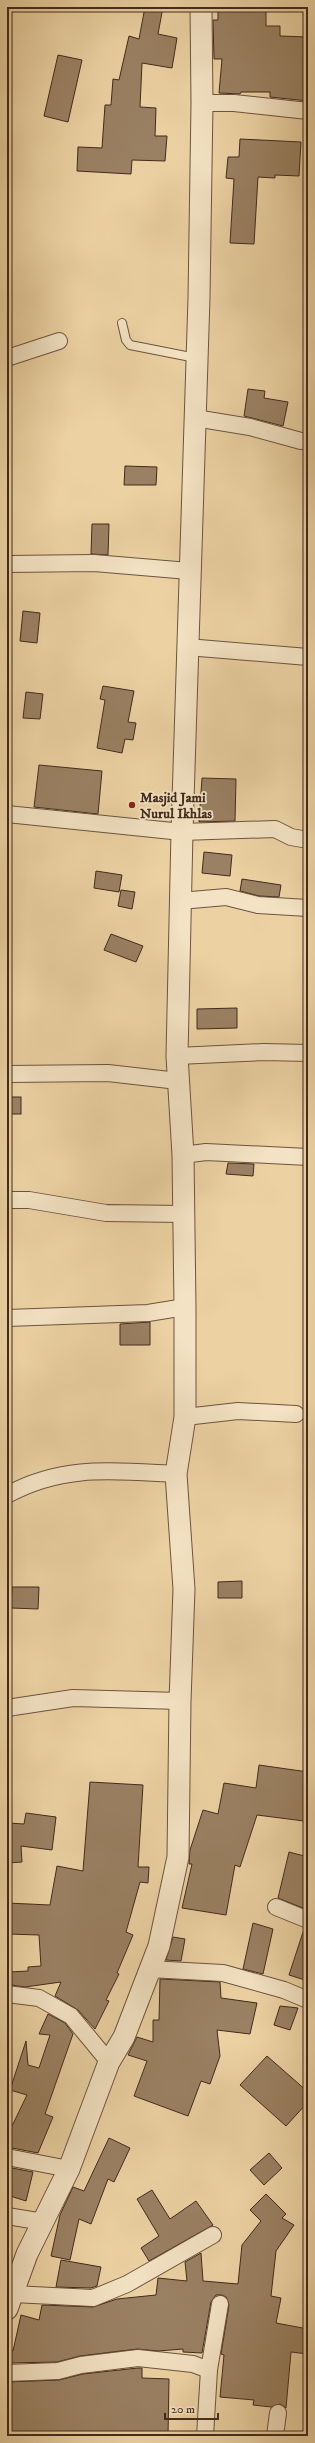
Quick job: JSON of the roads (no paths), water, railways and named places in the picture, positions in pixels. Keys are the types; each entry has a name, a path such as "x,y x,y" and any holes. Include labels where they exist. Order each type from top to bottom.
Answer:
{"street":[{"path":"201,7 202,103 197,358 187,647 177,1056 183,1155 185,1307 185,1417 176,1474 184,1589 180,1701 178,1857 160,1946 149,1969 124,2037 109,2062 69,2169 27,2254 10,2301 94,2298 127,2284 213,2235"},
{"path":"202,103 234,103 308,111"},
{"path":"7,358 59,341"},
{"path":"195,418 250,426 301,441"},
{"path":"7,564 94,563 190,570"},
{"path":"187,647 308,657"},
{"path":"7,814 182,832 275,829 292,837 308,840"},
{"path":"180,901 226,897 245,900 258,905 308,908"},
{"path":"177,1056 264,1052 308,1052"},
{"path":"7,1074 108,1073 178,1081"},
{"path":"183,1155 206,1152 308,1157"},
{"path":"7,1200 29,1200 106,1213 183,1214"},
{"path":"7,1318 148,1313 185,1307"},
{"path":"185,1417 238,1412 296,1414"},
{"path":"7,1495 45,1478 76,1471 109,1470 176,1474"},
{"path":"7,1708 73,1698 180,1701"},
{"path":"276,1907 308,1920"},
{"path":"149,1969 223,1973 290,1991 308,2000"},
{"path":"7,1994 39,1998 71,2016 109,2062"},
{"path":"7,2156 69,2169"},
{"path":"7,2216 44,2222"},
{"path":"205,2436 209,2370 220,2304"},
{"path":"7,2373 58,2371 81,2365 138,2358 193,2364 209,2370"},
{"path":"275,2436 278,2413"}],"lane":[{"path":"122,323 126,340 130,345 197,358"}],"place":[{"name":"Masjid Jami Nurul Ikhlas","path":"132,805"}]}
